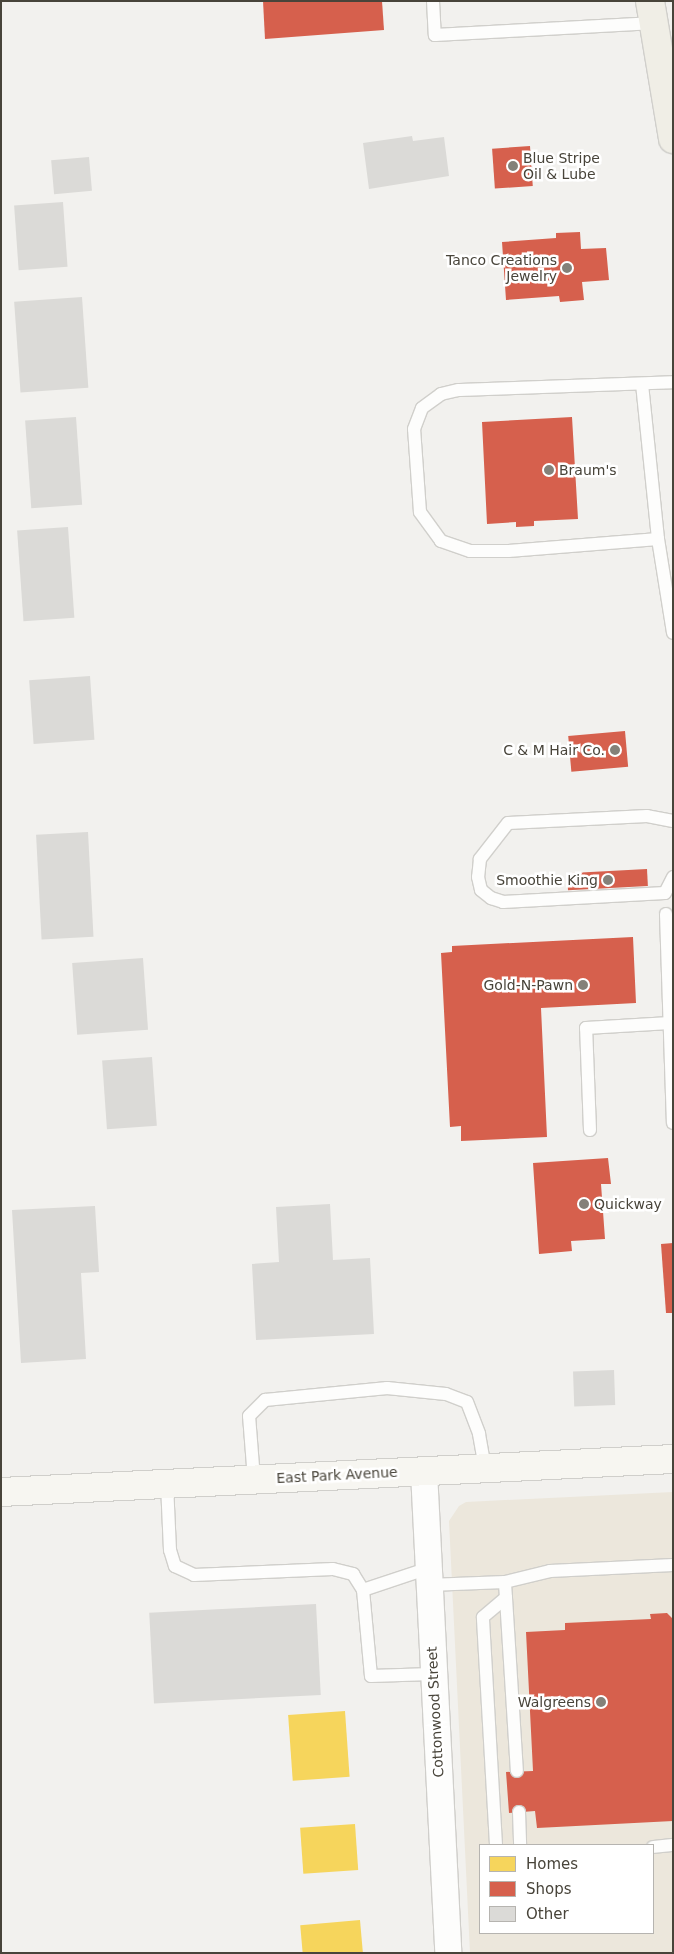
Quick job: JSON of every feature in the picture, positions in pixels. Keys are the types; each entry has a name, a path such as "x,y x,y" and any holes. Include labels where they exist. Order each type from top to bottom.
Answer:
{"main road":[{"path":"652,12 673,139"}],"street":[{"name":"East Park Avenue","path":"1,1492 673,1459"},
{"name":"Cottonwood Street","path":"424,1472 432,1674 448,1953"}],"lane":[{"path":"432,1 435,35 652,12"},
{"path":"658,539 470,551 441,541 420,512 414,429 422,408 441,394 459,390 673,382"},
{"path":"642,384 658,539 673,632"},
{"path":"673,822 648,816 508,823 480,859 478,877 481,890 491,898 503,902 665,893 673,877"},
{"path":"666,914 672,1007 670,1023 673,1123"},
{"path":"590,1130 586,1028 670,1023"},
{"path":"254,1479 249,1416 265,1400 387,1388 446,1394 467,1402 479,1434 485,1468"},
{"path":"167,1484 170,1550 174,1566 194,1575 204,1576 333,1569 353,1574 363,1590 371,1676 432,1674"},
{"path":"363,1590 429,1576 505,1582 550,1571 673,1565"},
{"path":"505,1582 516,1771"},
{"path":"496,1844 483,1617 506,1598"},
{"path":"518,1812 520,1844"},
{"path":"654,1846 673,1846"}],"shaded area":[{"path":"673,1492 673,1953 470,1953 449,1521 459,1506 466,1502"}],"building: Homes":[{"path":"345,1711 350,1777 293,1781 288,1715"},
{"path":"355,1824 358,1870 303,1874 300,1828"},
{"path":"360,1920 363,1953 303,1953 300,1925"}],"building: Shops":[{"path":"263,1 382,1 384,30 265,39"},
{"path":"530,146 533,186 495,189 492,149"},
{"path":"580,232 581,249 606,248 609,280 582,282 584,300 560,302 559,296 506,300 502,242 556,238 556,233"},
{"path":"572,417 578,519 534,521 534,526 516,527 516,522 487,524 482,422"},
{"path":"625,731 628,767 571,772 568,736"},
{"name":"Smoothie King","path":"647,869 648,886 568,890 567,873"},
{"path":"633,937 636,1003 541,1008 547,1137 461,1141 461,1126 450,1127 441,953 452,952 452,946"},
{"path":"608,1158 611,1184 601,1184 605,1239 571,1241 572,1251 539,1254 533,1163"},
{"path":"673,1243 673,1313 666,1313 661,1244"},
{"name":"Walgreens","path":"667,1613 673,1619 673,1821 537,1828 535,1811 509,1813 506,1772 533,1771 526,1632 565,1630 565,1623 651,1619 650,1614"}],"building: Other":[{"path":"412,136 413,141 444,137 449,176 369,189 363,143"},
{"path":"89,157 92,191 54,194 51,160"},
{"path":"63,202 68,267 19,270 14,205"},
{"path":"82,297 88,388 21,393 14,302"},
{"path":"76,417 82,505 31,508 25,421"},
{"path":"68,527 74,618 23,621 17,531"},
{"path":"90,676 94,740 34,744 29,680"},
{"path":"88,832 93,937 42,940 36,835"},
{"path":"143,958 148,1030 77,1035 72,963"},
{"path":"152,1057 157,1126 107,1129 102,1060"},
{"path":"330,1204 333,1260 370,1258 374,1334 256,1340 252,1264 279,1262 276,1207"},
{"path":"95,1206 99,1272 81,1273 86,1359 21,1363 12,1210"},
{"path":"614,1370 615,1405 574,1406 573,1371"},
{"path":"316,1604 321,1695 154,1704 149,1613"}],"place":[{"name":"Blue Stripe Oil & Lube","path":"513,166"},
{"name":"Tanco Creations Jewelry","path":"567,268"},
{"name":"Braum's","path":"549,470"},
{"name":"C & M Hair Co.","path":"615,750"},
{"name":"Smoothie King","path":"608,880"},
{"name":"Gold-N-Pawn","path":"583,985"},
{"name":"Quickway","path":"584,1204"},
{"name":"Walgreens","path":"601,1702"}]}
